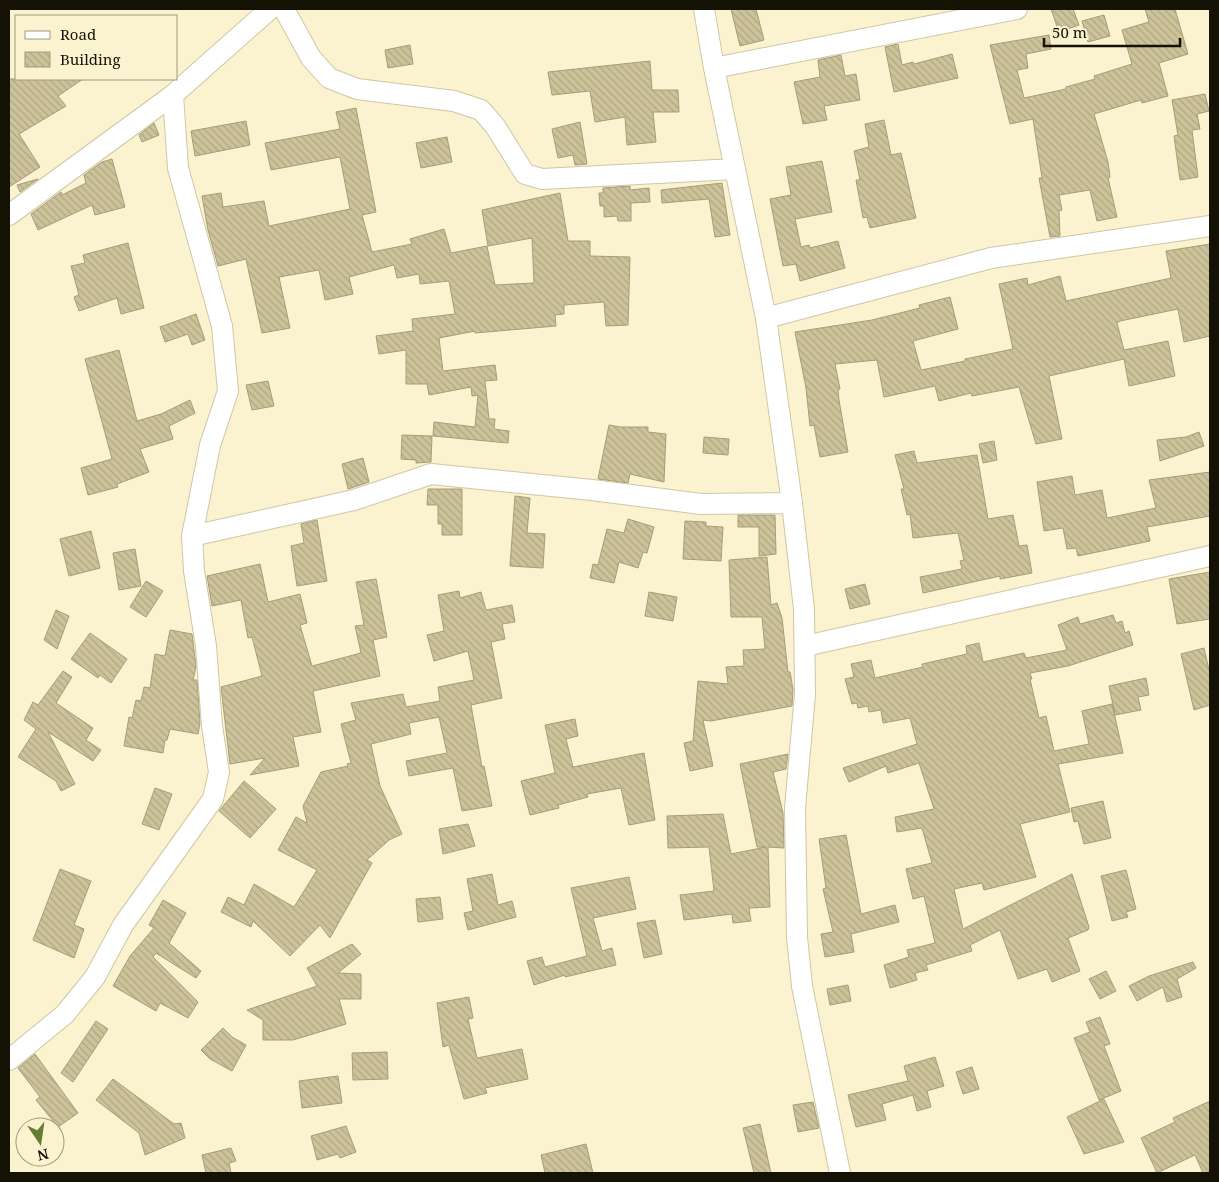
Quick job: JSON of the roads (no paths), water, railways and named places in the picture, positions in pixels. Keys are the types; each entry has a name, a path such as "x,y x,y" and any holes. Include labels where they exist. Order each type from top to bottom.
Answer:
{"street":[{"path":"9,214 57,182 173,95 270,9"},
{"path":"284,9 311,58 329,78 357,89 454,101 481,110 495,126 525,174 542,179 735,169"},
{"path":"704,9 714,68 766,318 792,502 804,609 805,646 805,694 795,808 797,937 802,986 840,1173"},
{"path":"714,68 1017,9"},
{"path":"9,1060 65,1014 95,978 123,925 213,799 219,772 212,726 206,646 193,560 192,536 210,445 228,391 222,326 178,168 173,95"},
{"path":"766,318 991,258 1210,226"},
{"path":"192,536 354,500 431,474 592,490 701,504 792,502"},
{"path":"805,646 1210,556"}]}
